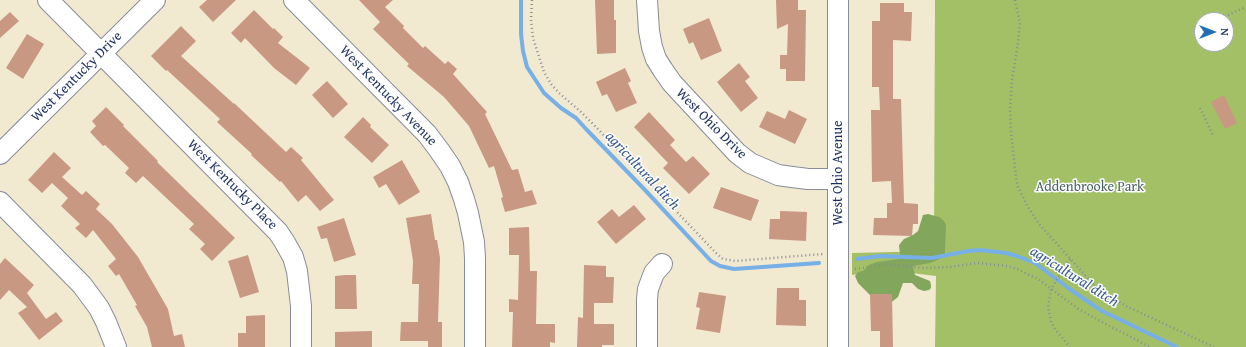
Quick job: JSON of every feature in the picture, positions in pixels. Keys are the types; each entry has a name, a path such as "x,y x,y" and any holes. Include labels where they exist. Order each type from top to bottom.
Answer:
{"street":[{"name":"West Kentucky Place","path":"48,0 273,227 284,240 293,257 297,271 301,306 301,347"},
{"name":"West Kentucky Drive","path":"0,154 155,0"},
{"name":"West Kentucky Avenue","path":"294,0 426,134 440,150 450,166 464,199 472,235 475,258 474,347"},
{"name":"West Ohio Drive","path":"647,0 649,31 656,60 672,83 737,153 750,162 778,174 808,179 838,179"},
{"name":"West Ohio Avenue","path":"838,0 838,347"},
{"path":"0,202 92,297 102,315 116,347"},
{"path":"647,347 648,289 654,273 662,264"}],"path":[{"path":"532,0 531,20 533,38 544,72 558,94 581,112 717,254 724,259 735,261 838,262 856,269 887,264 924,268 950,267 977,263 998,264 1017,269 1038,279 1077,308 1150,347"},
{"path":"1015,0 1020,23 1020,33 1012,80 1010,109 1011,138 1016,177 1022,197 1039,224 1094,285 1126,306 1214,347"},
{"path":"1234,13 1246,7"},
{"path":"1200,108 1213,135"},
{"path":"1070,259 1051,289 1048,307 1051,321 1055,329 1070,347"}],"green space":[{"name":"Addenbrooke Park","path":"935,0 1246,0 1246,347 935,347 936,276 887,270 852,275 852,253 934,251"},
{"path":"928,214 939,217 946,225 945,253 940,259 930,263 913,266 915,275 930,281 931,288 924,291 918,289 912,283 903,283 898,297 893,301 886,304 873,298 858,283 855,276 858,272 863,271 869,265 877,262 899,259 899,245 904,239 918,231 923,215"}],"building":[{"path":"207,0 236,0 213,22 199,7"},
{"path":"359,0 393,0 385,7 404,26 403,28 423,48 425,46 445,64 448,61 457,69 453,74 487,112 485,114 512,170 518,169 525,192 532,190 537,204 505,212 501,198 503,197 494,166 489,168 469,126 444,97 407,66 409,64 373,29 380,22"},
{"path":"595,0 614,0 614,20 616,20 616,53 597,54"},
{"path":"776,0 798,0 798,10 806,10 805,81 786,81 786,69 780,69 780,55 787,55 788,24 777,29"},
{"path":"880,3 904,3 904,12 912,12 911,41 893,40 893,99 901,99 904,203 918,204 918,224 913,224 912,236 873,235 874,218 887,218 887,203 892,203 891,181 872,182 871,110 880,110 879,87 872,87 872,21 880,21"},
{"path":"254,10 283,37 278,43 310,68 296,85 274,68 245,38 241,43 231,33"},
{"path":"10,12 19,21 0,38 0,21"},
{"path":"709,18 722,51 701,60 693,42 689,44 683,29"},
{"path":"181,26 196,41 181,56 286,152 291,147 303,158 301,160 334,200 320,211 306,195 298,202 281,181 280,182 217,122 220,119 151,56"},
{"path":"27,34 44,44 23,79 6,68"},
{"path":"739,63 750,77 745,81 758,98 741,112 717,82"},
{"path":"625,68 631,81 628,83 637,103 616,112 607,94 602,96 596,82"},
{"path":"327,81 348,104 333,118 312,95"},
{"path":"1224,95 1237,123 1225,129 1211,102"},
{"path":"106,107 158,161 157,162 235,238 212,261 200,249 205,244 189,229 194,224 143,176 136,183 125,173 129,168 105,145 103,146 90,132 96,126 92,121"},
{"path":"789,110 807,119 795,144 759,127 767,111 785,119"},
{"path":"649,112 675,140 670,145 686,162 693,156 710,174 689,194 663,168 668,163 634,127"},
{"path":"363,117 371,125 370,127 389,145 372,163 344,137"},
{"path":"54,152 71,168 62,177 82,195 86,191 100,204 96,209 112,224 138,257 168,309 174,336 182,334 185,347 152,347 147,327 135,306 137,305 119,274 116,276 108,266 116,259 93,230 86,238 75,228 80,224 61,206 68,198 52,183 42,193 28,180"},
{"path":"402,160 420,192 399,205 386,184 379,188 373,177"},
{"path":"721,187 759,200 751,221 713,208"},
{"path":"634,205 646,219 616,244 597,222 612,209 619,217"},
{"path":"780,211 807,212 806,241 769,239 770,219 780,219"},
{"path":"431,214 435,240 437,240 440,258 438,322 442,322 442,347 428,347 428,341 400,341 401,322 418,322 419,284 412,284 413,261 406,218"},
{"path":"344,218 356,255 334,262 327,238 321,239 317,227"},
{"path":"529,227 530,271 537,271 536,324 555,324 555,343 550,342 550,347 512,347 513,312 509,312 509,299 518,300 519,255 509,255 509,228"},
{"path":"248,255 259,292 240,298 228,261"},
{"path":"5,258 34,285 27,293 46,319 56,312 63,321 39,340 18,313 27,307 9,290 0,300 0,264"},
{"path":"584,265 606,266 606,277 614,277 613,303 594,303 594,324 614,324 614,345 602,345 602,347 577,347 578,317 583,318"},
{"path":"356,275 357,309 335,309 335,276"},
{"path":"777,288 799,288 799,300 806,300 806,326 776,325"},
{"path":"699,292 726,296 720,333 696,329 700,308 696,307"},
{"path":"870,294 892,294 893,347 880,347 880,331 871,331"},
{"path":"265,315 265,347 238,347 238,333 246,333 246,316"},
{"path":"372,331 372,347 335,347 335,332"}],"waterway":[{"name":"agricultural ditch","path":"521,0 521,34 523,51 527,67 544,93 561,108 576,118 711,261 720,266 734,269 819,263"},
{"name":"agricultural ditch","path":"857,259 880,256 932,258 980,250 1006,253 1017,256 1035,263 1102,311 1177,347"}]}
